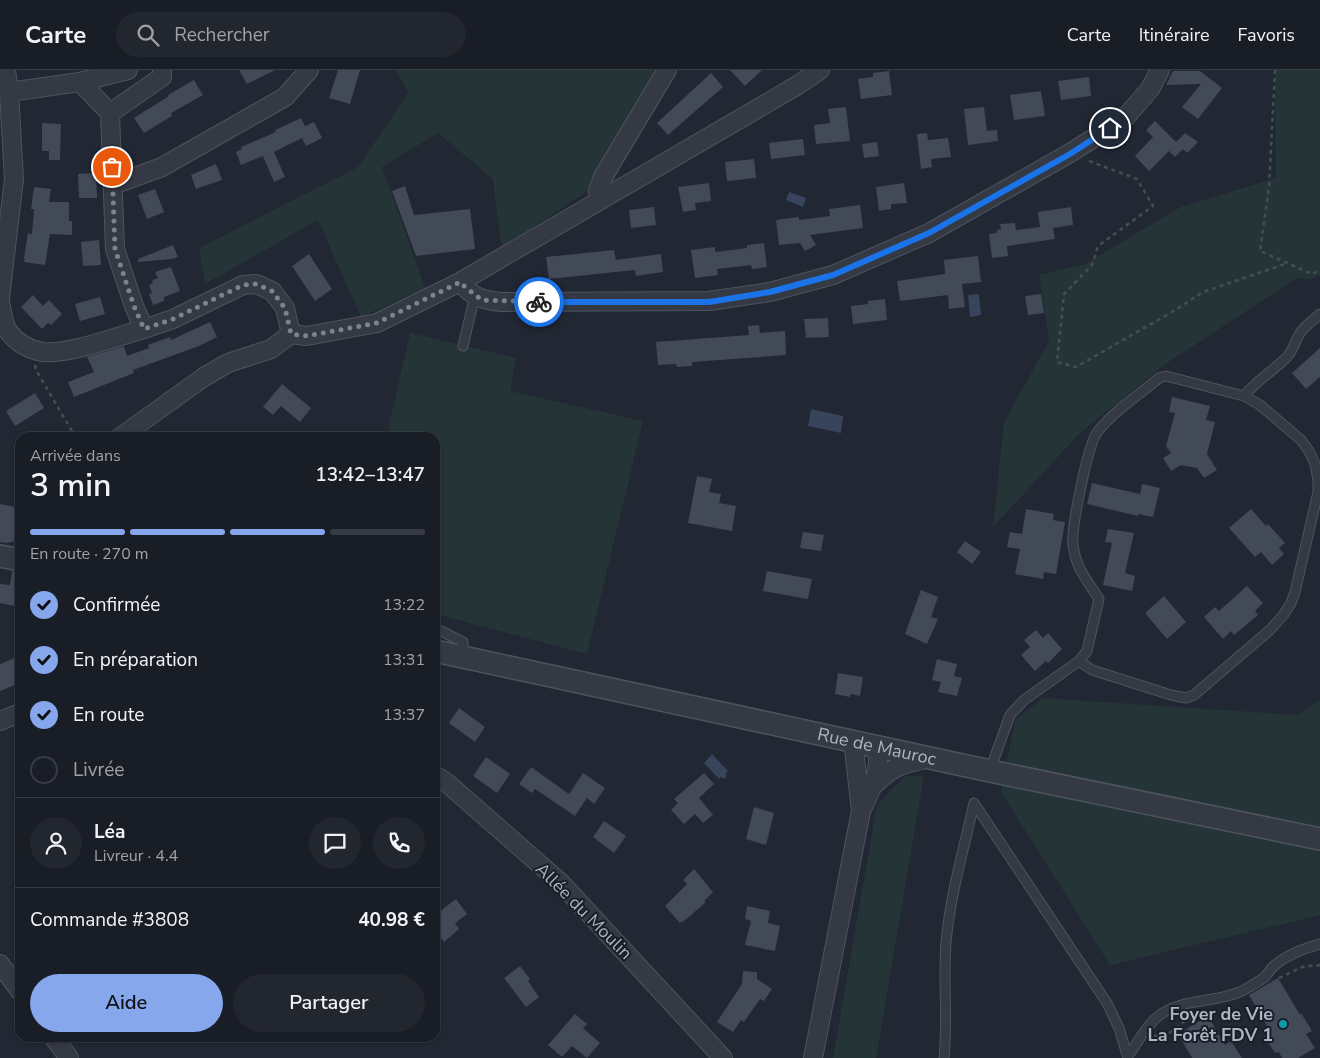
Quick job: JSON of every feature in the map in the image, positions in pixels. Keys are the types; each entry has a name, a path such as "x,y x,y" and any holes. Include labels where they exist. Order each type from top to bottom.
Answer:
{"street":[{"path":"6,70 10,92 14,178 0,300 7,329 18,342 32,350 53,352 86,346 173,319 243,285 256,284 272,291 285,308 291,334"},
{"path":"10,92 80,82 128,70"},
{"path":"110,113 162,77 162,70"},
{"path":"113,185 162,167 285,97 309,70"},
{"path":"600,201 598,192 603,177 667,70"},
{"path":"127,432 204,377 228,363 271,350 291,334 307,336 377,323 460,282 798,85 820,70"},
{"path":"460,282 482,300 501,302 709,302 770,292 833,275 929,233 1070,154 1124,119 1150,89 1160,70"},
{"path":"80,82 110,113 115,249 134,306 144,329"},
{"path":"0,556 15,559"},
{"name":"Rue de Mauroc","path":"440,652 990,771 1320,839"},
{"path":"0,720 15,715"},
{"path":"852,740 861,811"},
{"path":"813,1058 861,811 873,786 879,764 876,745"},
{"path":"873,786 887,772 905,763 931,758"},
{"name":"Allée du Moulin","path":"440,778 560,884 723,1058"},
{"path":"0,964 15,984"},
{"path":"57,1042 69,1058"}],"lane":[{"path":"463,346 475,295"},
{"path":"1244,396 1254,384 1286,358 1294,348 1300,333 1320,314"},
{"path":"990,771 1010,715 1024,700 1079,661 1087,651 1099,599 1079,571 1073,544 1074,525 1086,467 1093,440 1098,431 1114,415 1159,378 1166,376 1244,396 1260,405 1300,440 1309,451 1315,464 1318,480 1318,492 1295,592 1284,614 1270,630 1247,650 1194,695 1186,698 1092,670 1079,661"},
{"path":"440,630 463,642 463,657"},
{"path":"944,1058 947,1036 946,943 955,886 974,803 1107,1003 1120,1028 1128,1057"},
{"path":"1128,1057 1148,1027 1171,1008 1215,1000 1242,991 1264,977 1275,965 1298,952 1320,944"}],"path":[{"path":"1275,70 1269,187 1260,251 1312,274 1320,270"},
{"path":"1070,154 1138,179 1153,206 1098,246 1092,265 1064,294 1057,362 1076,367 1203,292 1288,263"},
{"path":"32,350 36,370 72,432"}],"shaded area":[{"path":"396,70 665,70 587,191 502,249 493,179 438,133 382,167 425,288 361,317 318,220 205,284 199,248 358,167 408,93"},
{"path":"1275,70 1320,70 1320,275 1312,279 1297,278 1167,363 1080,433 993,527 1004,422 1049,341 1039,275 1085,264 1181,207 1276,178"},
{"path":"410,333 516,358 510,391 643,421 587,654 440,615 440,432 387,432"},
{"path":"1043,698 1298,715 1320,700 1320,915 1110,965 1001,792 1015,720"},
{"path":"905,776 924,776 876,1058 833,1058 877,805"}],"water":[{"path":"789,192 806,198 803,207 786,200"},
{"path":"979,294 981,315 970,317 968,295"},
{"path":"811,409 843,416 841,433 808,426"},
{"path":"712,754 728,771 726,778 721,777 719,779 704,763"}],"building":[{"path":"239,70 275,70 247,84"},
{"path":"338,70 360,70 350,104 329,98"},
{"path":"730,70 762,70 745,86"},
{"path":"889,71 892,95 861,99 858,79 873,77 873,73"},
{"path":"1173,71 1200,71 1222,88 1198,119 1182,107 1201,84 1166,85"},
{"path":"711,73 723,87 668,135 657,123"},
{"path":"1089,77 1091,96 1061,100 1058,81"},
{"path":"194,80 203,95 171,113 172,116 144,133 134,118"},
{"path":"1041,91 1045,116 1014,120 1010,95"},
{"path":"846,107 850,141 816,144 814,125 830,123 828,109"},
{"path":"984,107 987,131 997,130 998,141 968,145 964,109"},
{"path":"301,118 305,126 314,122 322,138 306,146 302,138 274,152 285,177 274,182 263,156 241,165 236,152 242,149 241,147 276,132 275,130"},
{"path":"1155,121 1176,142 1185,133 1198,142 1187,153 1183,149 1175,157 1169,151 1149,171 1135,156 1153,137 1146,130"},
{"path":"42,123 61,124 60,160 49,160 49,151 42,151"},
{"path":"927,133 928,140 948,138 951,157 931,159 932,167 921,169 917,134"},
{"path":"803,139 805,155 771,159 769,143"},
{"path":"877,142 879,156 864,158 862,144"},
{"path":"754,159 756,178 727,181 725,162"},
{"path":"216,164 222,180 196,189 191,175"},
{"path":"96,173 97,198 79,198 78,174"},
{"path":"709,183 711,201 695,203 696,210 683,212 678,187"},
{"path":"904,183 907,203 891,204 891,209 879,211 876,187"},
{"path":"405,186 414,215 470,209 475,249 416,256 392,191"},
{"path":"34,187 51,189 49,202 69,202 69,221 72,221 72,235 50,234 45,265 24,262 28,233 32,234 34,209 31,209"},
{"path":"155,189 164,212 147,219 138,195"},
{"path":"860,205 863,228 810,235 816,245 805,251 800,243 779,245 776,220 799,217 799,220 830,216 829,209"},
{"path":"654,207 656,225 631,228 629,210"},
{"path":"1071,207 1073,225 1053,228 1055,239 1007,246 1008,256 992,258 989,234 997,233 997,230 1001,229 1000,224 1015,223 1016,230 1040,227 1038,212"},
{"path":"99,240 101,265 83,266 81,242"},
{"path":"764,243 767,267 752,269 751,265 717,269 718,275 695,278 691,250 715,247 715,252 747,248 747,245"},
{"path":"173,245 178,257 138,262 138,259"},
{"path":"614,250 616,260 661,254 663,272 636,276 635,270 549,279 546,257"},
{"path":"309,254 332,289 315,301 292,266"},
{"path":"978,256 981,282 962,284 965,307 949,309 948,295 900,301 897,281 945,274 944,260"},
{"path":"171,267 180,291 164,297 164,301 153,305 149,294 152,293 149,285 153,283 152,280 158,278 155,272"},
{"path":"1041,294 1044,313 1028,315 1025,296"},
{"path":"33,295 43,306 49,300 62,314 51,325 48,323 42,329 21,307"},
{"path":"100,297 105,314 80,321 75,304"},
{"path":"885,299 887,320 853,324 851,306"},
{"path":"828,318 829,337 806,338 804,319"},
{"path":"210,322 217,337 199,346 133,370 134,373 74,397 68,382 94,372 87,357 124,346 127,356 149,348 148,345 170,337 171,340"},
{"path":"759,325 760,333 785,331 786,355 692,362 692,366 677,367 676,364 658,365 656,342 749,335 748,326"},
{"path":"1320,348 1320,377 1306,389 1292,373"},
{"path":"282,384 311,408 300,422 281,406 273,415 263,407"},
{"path":"35,393 44,408 15,426 6,411"},
{"path":"1172,397 1210,406 1206,420 1215,422 1207,454 1217,470 1204,478 1197,468 1181,465 1171,471 1163,458 1171,453 1166,446 1175,413 1169,412"},
{"path":"697,476 712,479 709,492 721,494 719,503 736,506 732,531 688,523"},
{"path":"1092,483 1140,494 1142,484 1160,488 1153,517 1138,514 1138,516 1087,504"},
{"path":"0,504 15,507 15,541 0,542"},
{"path":"1026,509 1054,514 1053,520 1065,522 1056,574 1044,572 1043,579 1015,574 1020,549 1007,547 1010,532 1022,534"},
{"path":"1251,509 1285,543 1279,548 1284,554 1272,565 1261,552 1255,557 1229,528"},
{"path":"1108,529 1134,533 1125,573 1135,576 1132,591 1103,585 1112,543 1105,542"},
{"path":"803,532 824,535 821,551 800,548"},
{"path":"965,541 981,552 972,564 957,552"},
{"path":"12,571 15,571 15,606 0,603 0,584 10,585"},
{"path":"767,571 812,579 808,599 763,591"},
{"path":"1247,586 1263,603 1255,611 1258,615 1234,635 1231,631 1223,639 1204,617 1215,607 1219,611"},
{"path":"921,590 938,597 931,617 938,619 927,644 905,634"},
{"path":"1164,596 1186,622 1167,639 1145,613"},
{"path":"1036,630 1043,638 1048,633 1062,649 1048,663 1046,661 1035,671 1021,655 1030,647 1024,640"},
{"path":"15,658 15,685 0,691 0,664"},
{"path":"937,659 957,664 954,676 962,678 957,696 938,692 941,682 932,680"},
{"path":"838,673 863,677 860,696 851,694 850,697 835,694"},
{"path":"459,708 485,727 475,742 449,723"},
{"path":"486,757 510,774 497,793 473,776"},
{"path":"531,767 569,794 583,773 605,788 594,804 587,798 575,816 535,789 532,793 519,784"},
{"path":"704,773 714,784 699,798 713,815 703,823 695,814 684,824 671,810 678,803 674,799"},
{"path":"754,807 774,813 766,845 746,839"},
{"path":"604,821 626,836 614,853 593,837"},
{"path":"694,869 713,892 704,901 706,902 680,923 665,906 687,884 683,880"},
{"path":"456,899 467,914 455,923 459,929 444,942 440,937 440,911"},
{"path":"747,906 770,911 768,923 780,926 775,951 745,945 751,921 745,919"},
{"path":"520,966 530,979 528,981 539,997 526,1007 504,978"},
{"path":"743,971 757,972 757,979 772,989 764,1001 760,999 744,1022 741,1020 733,1032 717,1022 742,984"},
{"name":"Foyer de Vie La Forêt FDV 1","path":"1278,978 1312,1031 1306,1034 1315,1048 1298,1058 1282,1058 1279,1052 1275,1053 1264,1036 1270,1031 1249,995"},
{"path":"575,1014 587,1024 583,1028 600,1043 587,1058 572,1046 562,1057 548,1045"},
{"path":"1208,1016 1225,1045 1231,1041 1242,1058 1192,1058 1178,1034"}],"way so far":[{"path":"112,167 115,249 134,306 144,329 173,319 243,285 256,284 272,291 285,308 291,334 307,336 377,323 460,282 482,300 539,302"}],"place":[{"name":"Foyer de Vie La Forêt FDV 1","path":"1283,1024"}],"route":[{"path":"539,302 709,302 770,292 833,275 929,233 1070,154 1110,128"}]}
